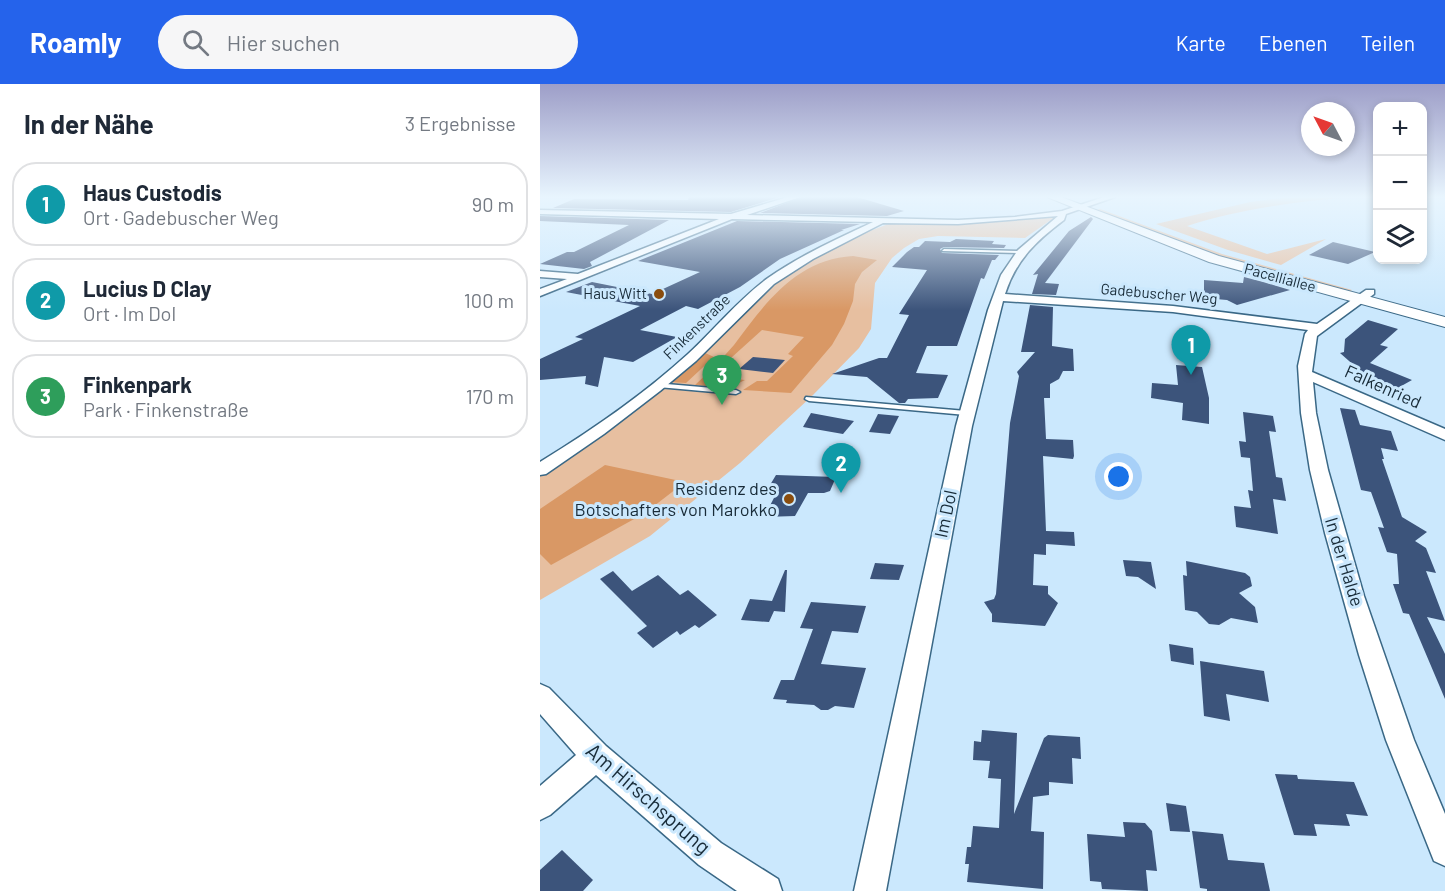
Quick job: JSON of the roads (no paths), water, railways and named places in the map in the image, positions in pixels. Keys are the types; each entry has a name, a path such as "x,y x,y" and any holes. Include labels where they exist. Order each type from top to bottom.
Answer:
{"street":[{"path":"540,293 686,235"},
{"name":"Finkenstraße","path":"540,470 626,412 692,357 748,300 770,282 827,247 855,235"},
{"name":"Im Dol","path":"870,891 966,413 1006,275 1021,252 1041,235"},
{"name":"Pacelliallee","path":"1171,235 1445,322"},
{"path":"540,274 579,277"},
{"path":"1317,328 1364,295"},
{"name":"Pacelliallee","path":"1364,295 1445,312"},
{"name":"Gadebuscher Weg","path":"998,297 1173,309 1317,328"},
{"name":"In der Halde","path":"1317,328 1307,343 1308,416 1329,514 1400,741 1445,850"},
{"name":"Falkenried","path":"1306,374 1445,435"},
{"name":"Am Hirschsprung","path":"540,696 596,756 710,854 766,891"},
{"path":"540,806 596,756"}],"lane":[{"path":"944,250 1021,252"},
{"path":"658,385 736,393"},
{"path":"809,399 966,413"}],"place":[{"name":"Haus Witt","path":"659,294"},
{"name":"Haus Custodis","path":"1191,375"},
{"name":"Finkenpark","path":"722,405"},
{"name":"Lucius D Clay","path":"841,493"},
{"name":"Residenz des Botschafters von Marokko","path":"789,499"}]}
